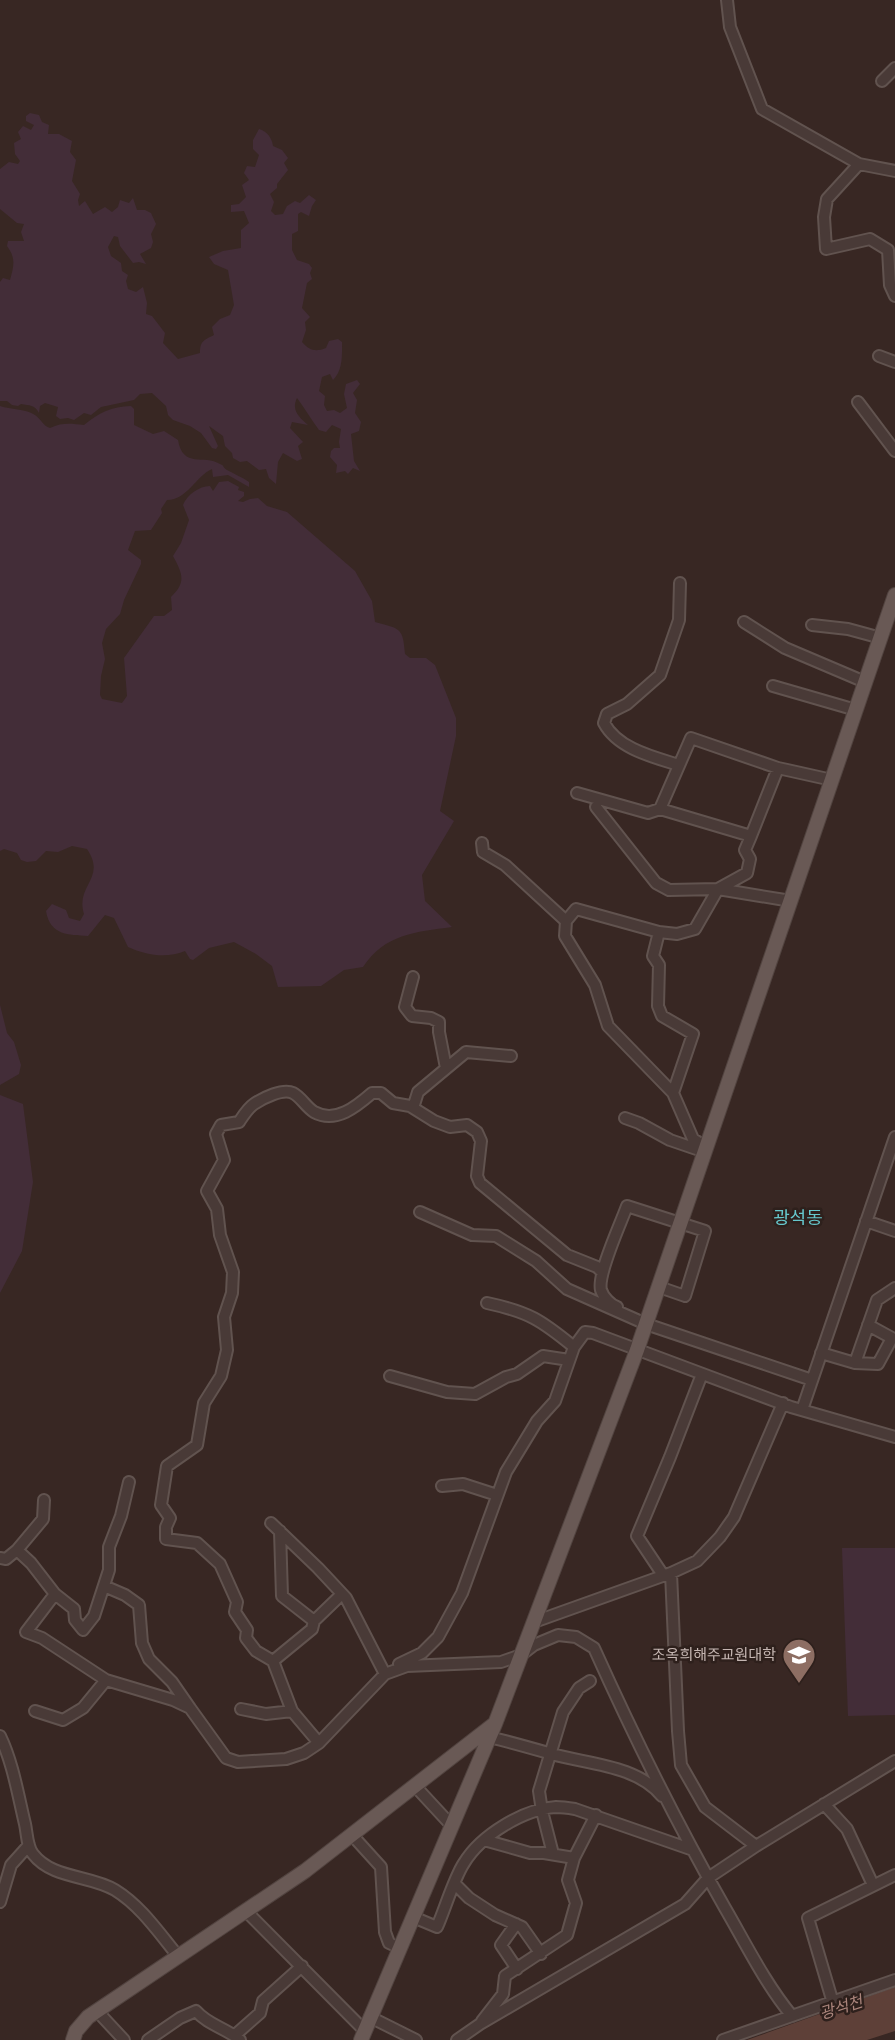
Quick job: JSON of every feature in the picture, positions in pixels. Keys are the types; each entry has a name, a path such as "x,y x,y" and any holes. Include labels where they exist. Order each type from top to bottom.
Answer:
{"main road":[{"path":"363,2035 492,1730 637,1350 895,595"},
{"path":"73,2040 76,2031 88,2017 305,1871 492,1730"}],"street":[{"path":"727,0 730,27 762,109 859,164 895,171"},
{"path":"882,81 895,68"},
{"path":"859,164 827,199 824,218 826,249 870,239 888,250 890,285 895,296"},
{"path":"879,356 895,362"},
{"path":"858,402 895,451"},
{"path":"679,765 642,753 609,733 604,723 608,714 627,704 660,675 679,620 680,583"},
{"path":"744,622 785,648 865,682"},
{"path":"812,625 848,629 880,638"},
{"path":"773,686 856,710"},
{"path":"660,809 691,738 778,768 832,780"},
{"path":"706,1150 693,1139 673,1094 608,1026 595,985 565,936 566,921 576,909 659,932 677,934 695,929 718,889 747,873 750,859 745,850 778,768"},
{"path":"577,793 648,813 660,809 751,836"},
{"path":"596,807 656,883 669,890 718,889 791,901"},
{"path":"482,843 483,852 505,866 566,921"},
{"path":"659,932 653,956 660,965 658,1006 662,1016 693,1034 673,1094"},
{"path":"413,977 405,1007 412,1016 431,1018 439,1022 446,1068"},
{"path":"413,1108 418,1092 466,1052 511,1056"},
{"path":"319,1743 292,1711 273,1661 256,1651 246,1638 247,1630 235,1612 237,1602 220,1564 197,1543 166,1539 166,1527 170,1518 161,1505 167,1466 197,1445 204,1403 221,1376 227,1350 224,1317 232,1293 232,1272 220,1235 217,1209 207,1191 224,1160 216,1134 221,1125 238,1122 252,1105 284,1091 293,1092 314,1112 329,1116 351,1110 372,1093 381,1093 393,1103 413,1108 434,1121 450,1127 467,1125 477,1132 481,1141 477,1176 480,1183 567,1255 597,1266 602,1272"},
{"path":"625,1118 670,1140 706,1150"},
{"path":"802,1410 895,1137"},
{"path":"647,1321 612,1305 601,1290 602,1272 627,1206 705,1231 685,1296 659,1287"},
{"path":"420,1212 472,1235 496,1236 536,1261 567,1289 647,1321 812,1380"},
{"path":"866,1221 895,1232"},
{"path":"855,1363 877,1300 895,1288"},
{"path":"487,1303 516,1309 543,1321 574,1347"},
{"path":"821,1353 855,1363 878,1364 892,1338 868,1325"},
{"path":"104,1586 125,1595 140,1605 142,1642 149,1659 172,1682 226,1758 238,1762 286,1759 304,1753 319,1743 384,1672 422,1653 438,1637 462,1593 506,1472 537,1421 555,1401 574,1347 585,1332 783,1404 895,1437"},
{"path":"390,1376 447,1392 475,1394 506,1377 518,1374 543,1356 569,1360"},
{"path":"702,1374 637,1536 667,1574 681,1765 705,1807 756,1846"},
{"path":"534,1622 697,1561 720,1537 734,1517 783,1404"},
{"path":"17,1550 31,1563 55,1594 74,1609 75,1620 83,1630 94,1616 109,1570 109,1547 121,1516 129,1482"},
{"path":"442,1486 463,1484 498,1495"},
{"path":"0,1558 6,1559 17,1550 43,1519 44,1500"},
{"path":"314,1621 282,1596 275,1527 342,1594 384,1672"},
{"path":"55,1594 26,1632 42,1638 106,1680 173,1700 190,1708"},
{"path":"273,1661 312,1629 314,1621 342,1594"},
{"path":"384,1672 407,1666 501,1662 558,1635 576,1637 594,1648 669,1806 771,1990 792,2016"},
{"path":"35,1711 63,1720 83,1708 106,1680"},
{"path":"553,1854 539,1791 563,1712 579,1688 590,1681"},
{"path":"241,1710 266,1714 292,1711"},
{"path":"492,1730 550,1754 614,1768 657,1790 669,1806"},
{"path":"0,1736 15,1782 31,1852 50,1869 104,1884 117,1892 135,1906 178,1956"},
{"path":"457,2040 480,2024 685,1904 708,1878 895,1761"},
{"path":"415,1786 452,1826"},
{"path":"824,1804 847,1829 873,1885"},
{"path":"413,1917 437,1927 464,1863 484,1840 522,1815 556,1807 575,1809 693,1850"},
{"path":"480,2024 503,1994 505,1976 567,1935 576,1903 568,1880 574,1858 596,1815"},
{"path":"352,1835 381,1867 385,1932 389,1942 400,1948"},
{"path":"484,1840 530,1853 574,1858"},
{"path":"0,1902 11,1865 29,1845"},
{"path":"833,2003 808,1918 895,1875"},
{"path":"455,1884 469,1898 522,1927 541,1954"},
{"path":"246,1911 302,1966 363,2035"},
{"path":"516,1924 501,1945 517,1969"},
{"path":"148,2040 180,2018 196,2011 205,2021 237,2038 260,2013 263,2001 302,1966"},
{"path":"723,2040 895,1980"},
{"path":"97,2011 124,2040"},
{"path":"370,2017 416,2040"}],"shaded area":[{"path":"30,113 39,115 42,122 49,125 48,134 59,134 72,141 70,152 76,160 72,181 80,194 79,206 85,201 93,214 105,207 112,212 118,207 120,200 129,203 133,198 137,210 151,213 156,224 151,234 153,242 151,248 140,254 146,264 133,263 120,246 118,237 114,236 108,247 111,256 121,263 122,271 128,275 126,281 128,289 136,292 143,287 147,303 146,314 152,316 165,333 163,343 178,359 200,353 203,341 214,335 212,327 220,319 230,315 234,305 228,270 214,264 209,257 223,251 241,248 241,230 249,223 244,211 231,212 231,205 239,204 246,197 242,185 249,180 244,173 247,166 255,167 259,155 253,149 253,140 259,129 269,135 273,146 282,150 288,158 284,163 288,170 277,184 277,188 270,194 274,202 271,211 275,215 283,214 287,206 295,201 300,203 309,195 316,200 309,216 301,212 298,214 298,231 292,234 292,250 297,260 309,264 312,268 310,273 312,279 307,283 302,308 310,317 305,322 306,330 302,342 310,349 319,350 326,348 329,341 338,339 342,342 339,372 333,380 330,374 322,377 319,391 325,396 324,405 327,411 334,410 340,413 347,408 344,394 346,384 357,380 360,384 353,393 357,400 355,413 361,422 359,431 351,434 354,461 360,471 353,468 348,474 345,471 336,473 337,465 330,457 334,448 340,448 341,429 332,425 326,432 319,430 297,398 295,410 308,425 292,422 290,428 303,442 298,446 302,459 297,461 283,453 278,462 276,484 269,478 266,469 259,470 247,461 240,462 233,458 232,453 225,446 223,436 209,426 218,446 216,449 212,448 201,433 173,420 168,415 166,406 152,393 140,394 134,400 101,407 91,415 84,413 74,420 60,419 56,416 58,407 45,403 40,406 39,413 32,406 21,404 18,406 7,401 0,401 0,282 3,278 10,280 13,262 12,254 7,246 8,241 24,241 21,232 24,224 17,223 0,209 0,169 9,162 18,164 20,161 15,154 14,143 21,139 18,132 23,126 31,130 34,125 26,121 26,116"},
{"path":"0,406 31,413 50,428 63,424 84,425 106,411 131,406 134,409 134,425 153,434 164,431 178,440 184,455 189,458 214,461 249,482 249,487 228,475 213,477 212,469 186,492 167,500 151,530 135,531 128,550 141,560 141,564 120,614 106,629 102,643 105,659 101,676 100,695 102,699 122,703 127,696 124,658 154,616 164,616 172,610 171,597 181,582 179,567 173,556 181,543 189,520 183,505 187,498 198,489 210,486 213,491 219,482 228,481 244,492 244,496 238,501 258,498 267,506 287,512 355,571 372,601 375,622 399,630 405,654 410,658 426,658 435,665 456,718 456,736 440,811 454,821 422,875 425,901 452,927 402,936 381,948 363,967 344,970 321,986 278,987 272,966 234,942 209,948 193,960 185,951 171,955 156,955 128,947 114,918 105,915 88,936 67,934 51,925 46,911 52,904 66,910 69,918 80,921 84,914 83,896 94,868 87,849 72,846 58,852 46,851 36,861 27,862 21,860 17,853 4,849 0,851"},
{"path":"0,1005 7,1033 14,1042 21,1065 19,1074 0,1085"},
{"path":"0,1095 23,1104 33,1182 22,1251 0,1293"},
{"path":"842,1548 895,1548 895,1715 848,1716"}],"water":[{"name":"광석천","path":"895,1987 895,2031 867,2040 747,2040"}],"place":[{"name":"조옥희해주교원대학","path":"799,1684"}],"district":[{"name":"광석동","path":"798,1218"}]}
